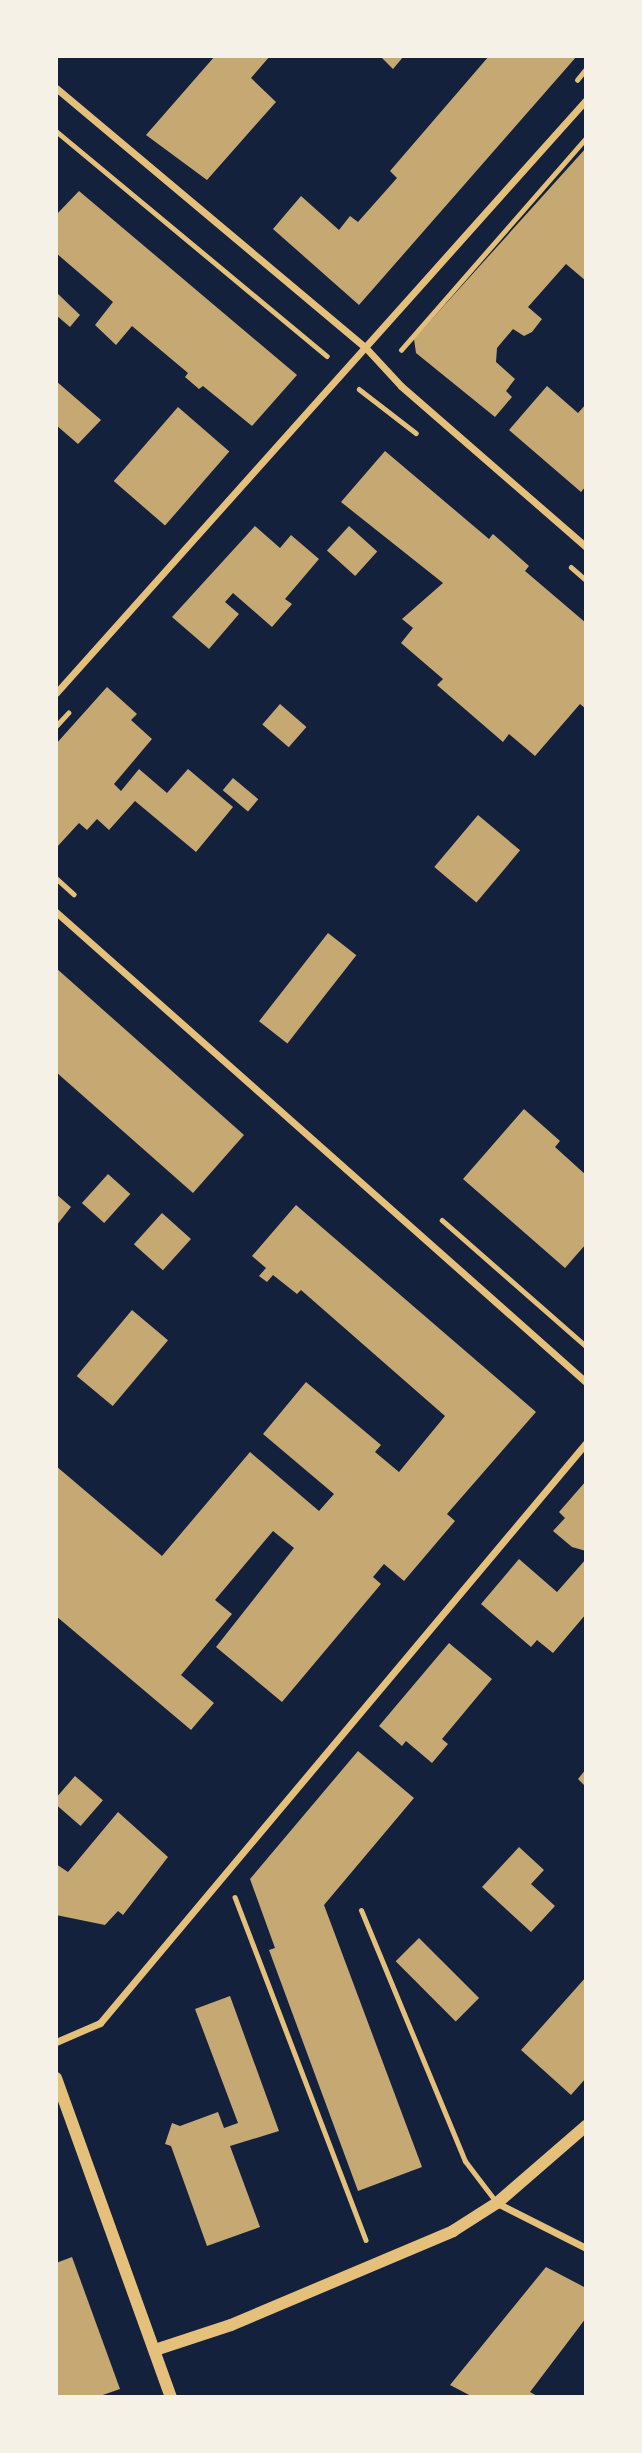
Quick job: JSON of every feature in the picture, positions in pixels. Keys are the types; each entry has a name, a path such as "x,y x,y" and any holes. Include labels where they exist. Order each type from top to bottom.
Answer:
{"street":[{"path":"56,88 365,347 401,386 586,547"},
{"path":"56,693 586,100"},
{"path":"56,912 586,1382"},
{"path":"56,2042 100,2023 586,1443"},
{"path":"56,2078 171,2397"},
{"path":"155,2350 231,2325 453,2231 497,2203 586,2126"},
{"path":"497,2203 586,2248"}],"lane":[{"path":"361,1910 465,2161 497,2203"}],"path":[{"path":"56,131 333,361"},
{"path":"429,316 586,138"},
{"path":"229,1889 366,2240"}],"building":[{"path":"215,56 270,56 251,78 276,102 207,180 146,135"},
{"path":"380,56 404,56 393,69"},
{"path":"489,56 577,56 359,305 273,229 301,196 339,230 350,216 358,222 397,178 390,171"},
{"path":"586,148 586,281 566,264 528,307 542,319 532,332 524,336 513,329 497,348 496,362 515,379 506,391 512,397 495,417 416,353 414,339"},
{"path":"79,191 297,375 252,426 203,386 199,389 185,377 188,373 132,326 116,345 95,325 113,302 56,253 56,215"},
{"path":"56,292 80,315 70,327 56,315"},
{"path":"56,381 101,420 78,444 56,425"},
{"path":"547,386 578,413 586,404 586,486 581,492 509,430"},
{"path":"178,407 229,452 165,526 114,481"},
{"path":"385,451 489,539 493,534 529,566 525,571 586,623 586,709 580,704 535,756 509,734 503,742 437,685 443,679 401,643 413,628 402,619 443,583 341,502"},
{"path":"255,526 280,548 291,535 319,559 285,599 292,604 272,627 233,593 225,602 239,614 209,649 172,617"},
{"path":"349,526 377,551 355,576 327,551"},
{"path":"107,687 137,714 131,720 152,739 114,784 121,791 139,769 167,793 188,769 233,807 196,852 135,801 109,830 97,819 87,830 79,823 56,848 56,744"},
{"path":"280,704 306,727 289,747 262,724"},
{"path":"233,778 258,799 248,811 223,790"},
{"path":"478,815 520,850 476,902 434,867"},
{"path":"328,933 356,955 287,1043 259,1021"},
{"path":"56,968 244,1135 193,1193 56,1072"},
{"path":"524,1109 560,1141 555,1147 586,1175 586,1244 565,1268 463,1179"},
{"path":"108,1174 130,1194 104,1223 82,1203"},
{"path":"56,1194 71,1207 56,1226"},
{"path":"296,1205 536,1412 447,1514 455,1521 404,1581 384,1564 373,1577 381,1584 282,1702 216,1647 294,1548 273,1531 215,1600 232,1614 181,1675 214,1703 191,1730 56,1616 56,1466 162,1556 250,1452 319,1511 334,1494 263,1434 306,1382 381,1445 375,1452 399,1472 445,1416 301,1290 297,1294 273,1275 267,1282 259,1276 266,1268 252,1256"},
{"path":"162,1213 191,1239 163,1270 134,1244"},
{"path":"132,1310 168,1340 113,1406 77,1376"},
{"path":"586,1481 586,1551 572,1547 553,1531 565,1518 559,1512"},
{"path":"519,1559 557,1592 586,1559 586,1614 553,1653 537,1640 531,1647 481,1604"},
{"path":"449,1643 492,1679 442,1739 448,1744 432,1763 406,1741 402,1746 379,1726"},
{"path":"358,1751 414,1798 324,1905 422,2167 358,2191 269,1950 275,1948 250,1879"},
{"path":"586,1769 586,1787 578,1779"},
{"path":"75,1776 103,1800 81,1826 56,1805 56,1798"},
{"path":"118,1812 168,1857 123,1915 118,1911 105,1925 56,1915 56,1864 68,1872"},
{"path":"519,1847 544,1870 531,1884 555,1906 531,1932 482,1887"},
{"path":"419,1938 479,1998 456,2021 396,1961"},
{"path":"586,1977 586,2078 571,2095 521,2050"},
{"path":"230,1996 279,2131 230,2146 260,2227 207,2246 171,2146 165,2144 172,2123 180,2126 218,2112 224,2128 238,2123 195,2009"},
{"path":"72,2257 120,2389 97,2397 56,2397 56,2263"},
{"path":"546,2267 586,2288 586,2318 530,2392 539,2397 473,2397 450,2385"}]}
